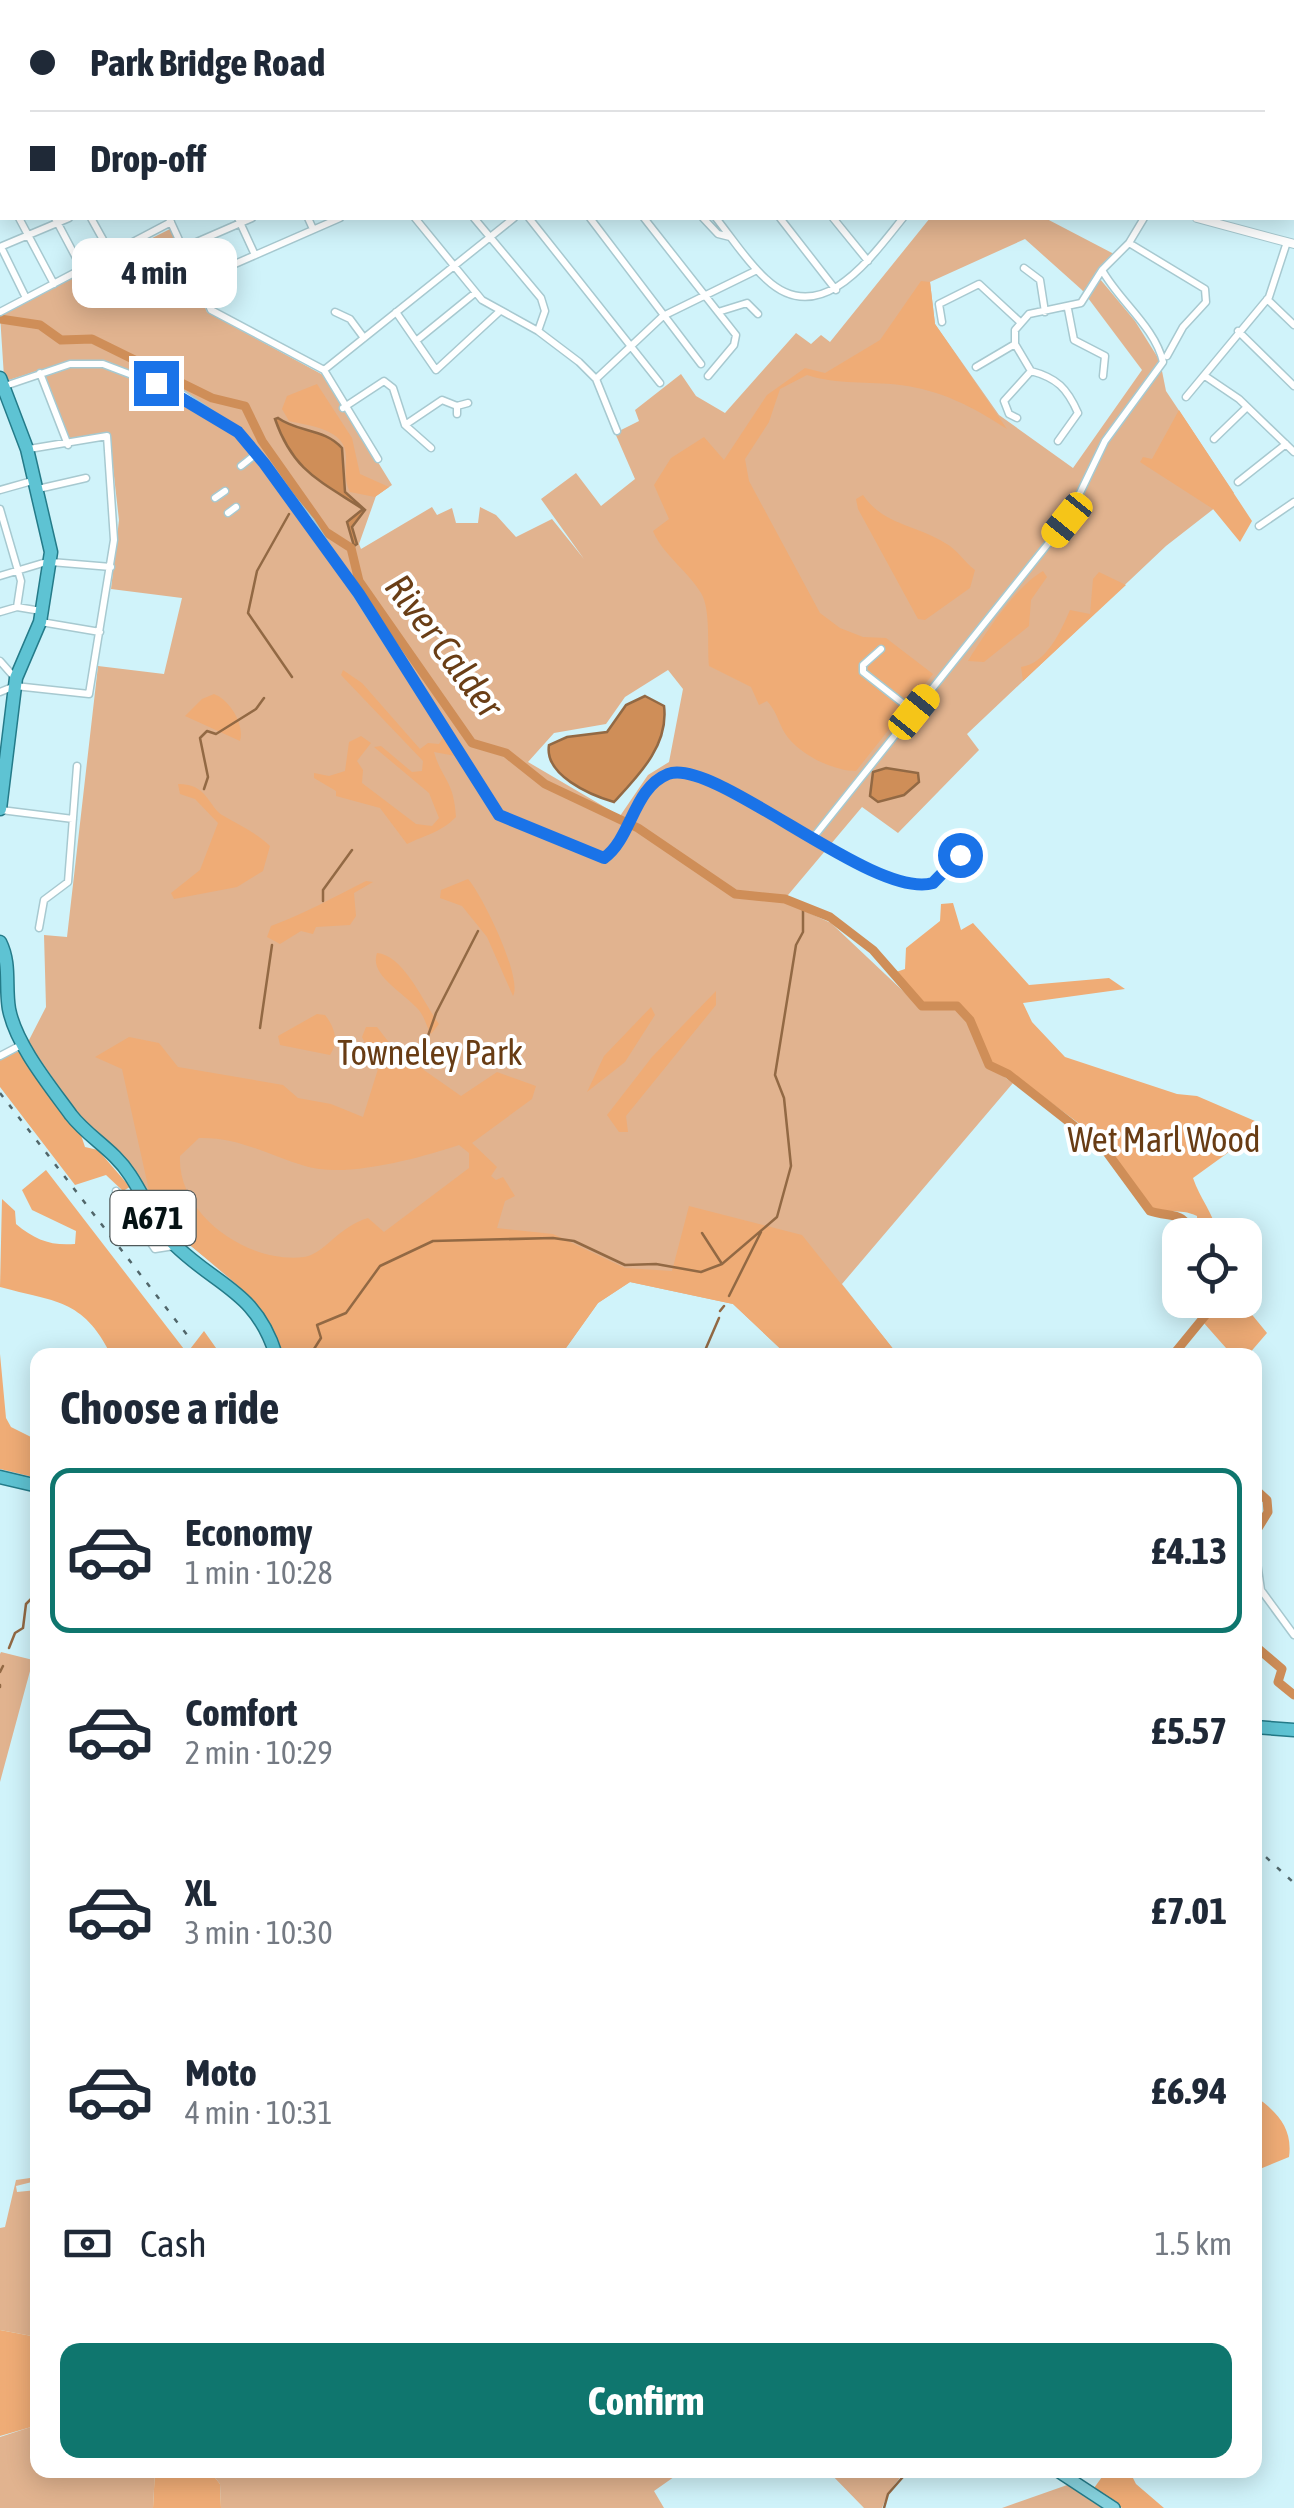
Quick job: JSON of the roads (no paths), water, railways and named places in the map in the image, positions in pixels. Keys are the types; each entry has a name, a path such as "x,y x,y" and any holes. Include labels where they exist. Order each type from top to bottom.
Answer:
{"highway":[{"path":"0,810 15,682 41,616 46,562 37,484 2,382"},
{"name":"A671","path":"0,942 8,969 4,997 24,1044 74,1118 109,1148 131,1176 158,1225 175,1245 254,1307 274,1348"},
{"path":"0,1477 30,1484"},
{"path":"1262,1727 1294,1730"}],"main road":[{"path":"1068,2478 1114,2508"}],"street":[{"path":"20,220 54,284"},
{"path":"26,298 1,247 56,220 82,269"},
{"path":"92,220 110,254"},
{"path":"0,312 170,220 211,310 324,370 344,408 377,453"},
{"path":"183,248 239,220 255,255"},
{"path":"309,220 313,229"},
{"path":"196,281 335,220"},
{"path":"417,220 475,293 538,331 596,380 617,431"},
{"path":"476,220 544,304 538,331"},
{"path":"324,370 511,220"},
{"path":"531,220 660,383"},
{"path":"591,220 702,364"},
{"path":"646,220 736,340 708,376"},
{"path":"705,220 723,238 731,236"},
{"path":"718,220 757,270 787,292 807,295 836,290 868,260 899,220"},
{"path":"782,220 836,290"},
{"path":"835,220 868,260"},
{"path":"1019,321 1081,303 1102,270 1130,243 1143,220"},
{"path":"1186,397 1267,299 1290,243 1204,220"},
{"path":"812,839 1067,520 1105,441 1165,359 1183,327 1206,302 1205,289 1130,243"},
{"path":"1024,268 1040,280 1045,312"},
{"path":"596,380 663,316 757,270"},
{"path":"1102,270 1165,359"},
{"path":"942,322 939,304 979,284 1019,321"},
{"path":"416,341 475,293"},
{"path":"1267,299 1294,325"},
{"path":"718,312 747,304 758,314"},
{"path":"1068,309 1074,340 1106,356 1103,376"},
{"path":"396,312 436,370 500,311"},
{"path":"335,312 348,314 364,338"},
{"path":"1019,321 1015,344 1031,370 1054,377 1083,413 1058,441"},
{"path":"1238,330 1294,386"},
{"path":"976,367 1015,344"},
{"path":"2,382 70,364 120,368 182,394 238,432 359,594 499,815 598,859 612,853 627,823 663,776 685,769 705,775 729,794 871,868 922,885 933,883 960,855"},
{"path":"1016,418 1009,414 1004,401 1031,370"},
{"path":"344,408 382,381 383,372"},
{"path":"40,373 68,445"},
{"path":"1204,376 1246,407 1294,452"},
{"path":"382,381 394,388 413,438 426,440 431,448"},
{"path":"405,425 446,395 457,410 468,403"},
{"path":"1214,439 1246,407"},
{"path":"0,420 14,414"},
{"path":"0,661 15,682 85,695 91,690 111,567 115,516 107,436 28,449"},
{"path":"1238,482 1286,444"},
{"path":"241,466 256,454"},
{"path":"0,490 86,478"},
{"path":"215,498 226,491"},
{"path":"1259,526 1294,502"},
{"path":"228,513 236,507"},
{"path":"0,509 4,534 19,570 17,608"},
{"path":"0,576 46,562 111,567"},
{"path":"0,612 17,608 100,632"},
{"path":"881,650 863,665 863,672 914,712"},
{"path":"0,692 15,682"},
{"path":"39,928 44,900 68,882 77,766"},
{"path":"0,810 72,819"},
{"path":"0,1056 24,1044"},
{"path":"116,1192 156,1249 167,1250 175,1245"},
{"path":"269,1348 272,1340"},
{"path":"1262,1591 1294,1635"}],"waterway":[{"name":"River Calder","path":"0,319 40,325 61,340 92,339 212,398 245,406 262,441 326,532 351,548 359,581 472,743 506,753 545,784 638,828 735,894 785,899 830,917 873,950 922,1006 957,1006 970,1020 989,1065 1008,1074 1106,1151 1150,1211 1181,1218"},
{"path":"289,514 257,571 248,613 292,677"},
{"path":"204,789 208,777 200,738 207,731 216,734 256,709 264,698"},
{"path":"323,901 323,890 352,850"},
{"path":"702,1233 722,1264 777,1217 791,1166 784,1098 775,1075 796,945 803,932 803,906"},
{"path":"417,1067 436,1013 478,931"},
{"path":"260,1028 272,945"},
{"path":"729,1296 761,1232"},
{"path":"315,1348 321,1338 317,1325 346,1313 380,1266 433,1241 553,1238 574,1241 625,1265 656,1264 701,1272 722,1264"},
{"path":"720,1311 724,1306"},
{"path":"706,1348 719,1318"},
{"name":"River Calder","path":"1179,1348 1203,1318"},
{"name":"River Calder","path":"1262,1495 1267,1500 1268,1512 1262,1522"},
{"path":"9,1648 15,1633 23,1628 30,1600"},
{"name":"River Calder","path":"1262,1652 1282,1669 1278,1682 1294,1695"},
{"path":"0,1672 3,1666"},
{"path":"884,2508 888,2494 902,2478"}],"railway":[{"path":"0,1093 191,1340"},
{"path":"1262,1853 1294,1883"}],"park label":[{"name":"Towneley Park","path":"430,1053"},
{"name":"Wet Marl Wood","path":"1164,1140"}]}
